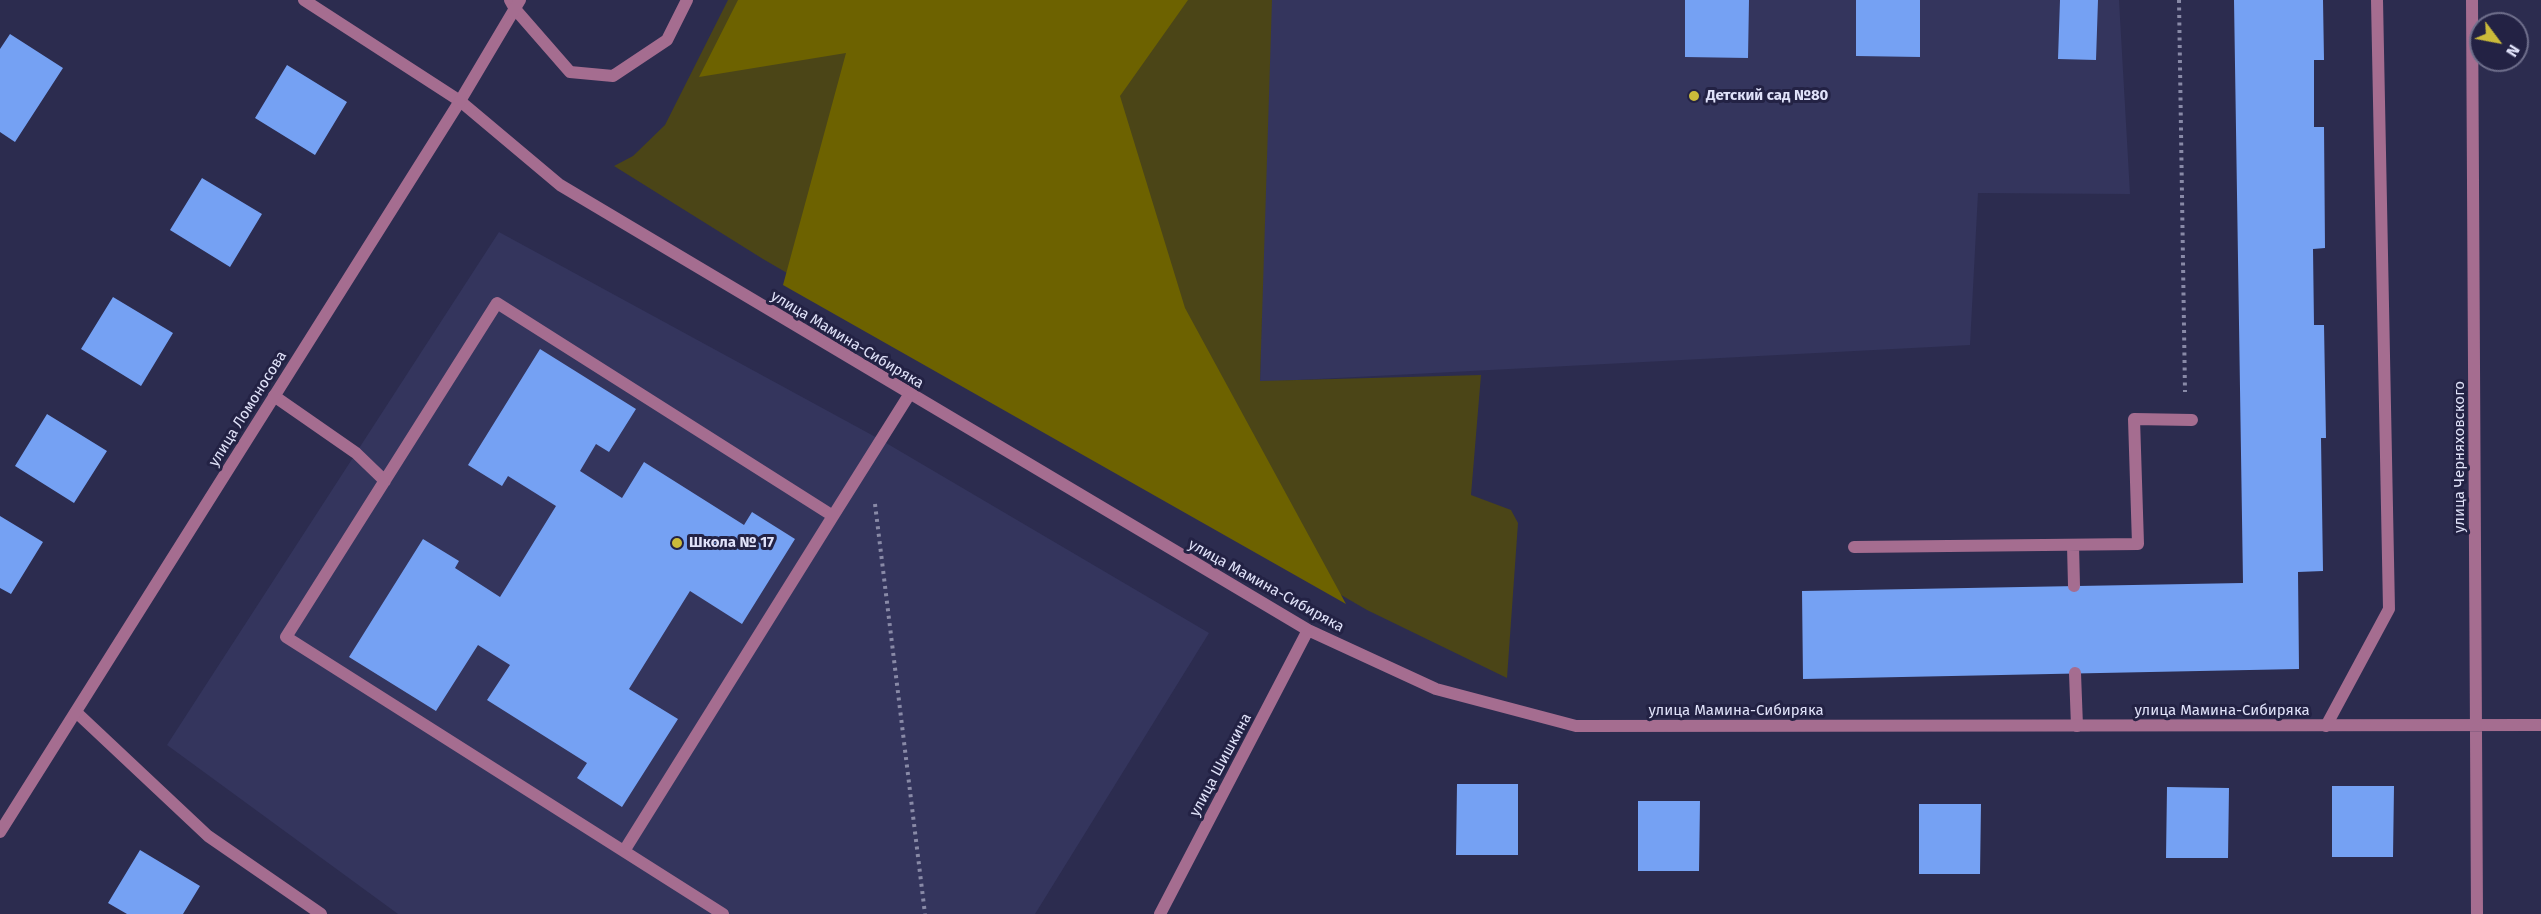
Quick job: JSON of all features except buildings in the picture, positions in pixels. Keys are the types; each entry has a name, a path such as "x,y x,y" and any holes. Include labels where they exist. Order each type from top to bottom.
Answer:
{"street":[{"name":"улица Мамина-Сибиряка","path":"304,0 460,101 560,185 909,395 1308,630 1436,689 1576,726 2541,725"},
{"path":"515,3 570,72 613,76 667,40 687,0"},
{"path":"2326,726 2389,609 2377,0"},
{"name":"улица Черняховского","path":"2472,0 2477,914"},
{"name":"улица Ломоносова","path":"0,832 460,101 515,3"},
{"path":"723,914 286,637 497,303 833,516"},
{"path":"624,851 909,395"},
{"path":"274,396 356,453 385,481"},
{"path":"1854,547 2138,544 2134,419 2189,420"},
{"path":"2073,544 2074,586"},
{"name":"улица Шишкина","path":"1160,914 1308,630"},
{"path":"2075,673 2077,726"},
{"path":"76,712 208,836 321,914"}],"path":[{"path":"2179,0 2189,420"},
{"path":"869,459 925,914"}],"shaded area":[{"path":"728,0 1272,0 1260,381 1481,375 1471,495 1511,510 1518,523 1507,678 1367,610 763,259 614,166 633,156 665,125"},
{"path":"738,0 1188,0 1120,96 1185,308 1346,604 783,285 846,53 699,77"},
{"name":"Детский сад №80","path":"1269,0 2119,0 2130,194 1978,193 1970,345 1260,382"},
{"name":"Школа № 17","path":"499,232 881,440 1209,633 1035,914 398,914 167,745"}],"place":[{"name":"Детский сад №80","path":"1694,96"},
{"name":"Школа № 17","path":"677,543"}]}
